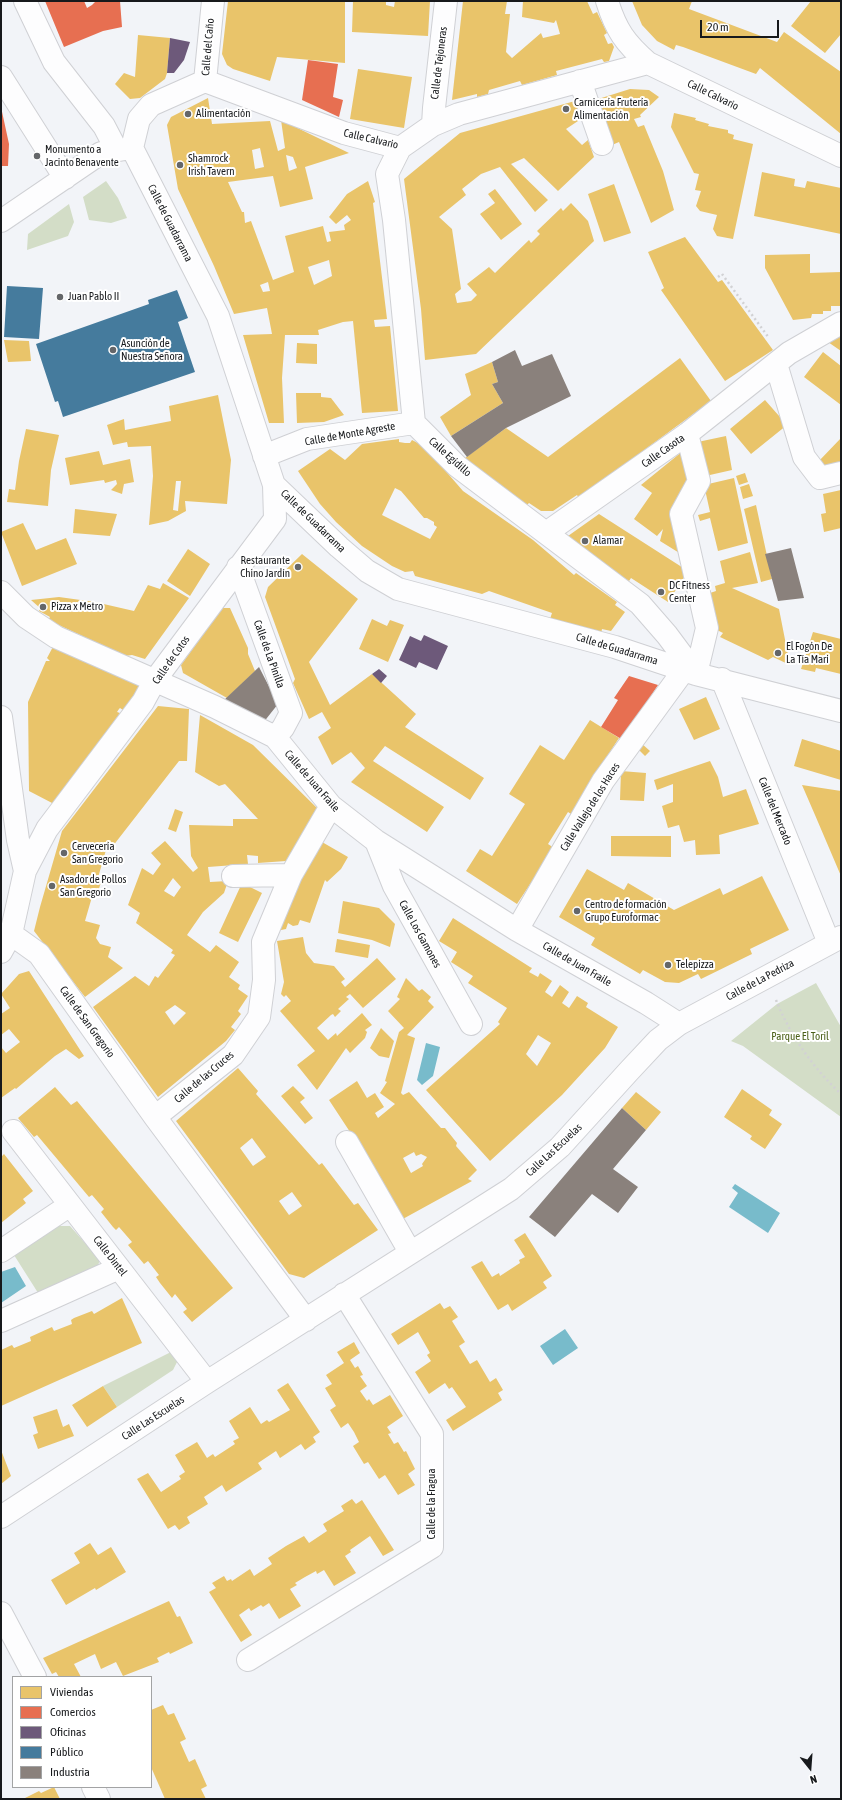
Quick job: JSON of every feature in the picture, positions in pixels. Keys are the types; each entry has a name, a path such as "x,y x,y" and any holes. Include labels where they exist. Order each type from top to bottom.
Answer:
{"street":[{"name":"Calle de Guadarrama","path":"26,1 54,62 104,126 124,148 218,316 274,484 339,548 367,571 398,589 615,647 690,672 722,679 841,711"},
{"name":"Calle del Caño","path":"124,148 139,119 151,105 205,81 213,1"},
{"name":"Calle de Tejoneras","path":"433,125 446,1"},
{"path":"607,1 613,20 628,46 648,64"},
{"name":"Calle Calvario","path":"205,81 344,134 400,148 433,125 459,114 648,64 841,156"},
{"path":"1,77 65,178"},
{"path":"580,81 602,144"},
{"path":"1,222 101,153 124,148"},
{"path":"400,148 387,174 394,220 414,423"},
{"name":"Calle Casota","path":"546,533 688,434 801,345 841,323"},
{"path":"779,361 804,457 820,478 841,473"},
{"name":"Calle de Monte Agreste","path":"264,456 308,439 414,423"},
{"name":"Calle Egidillo","path":"414,423 457,466 640,604 667,635 690,672"},
{"path":"688,434 699,481 681,514 707,628 690,672"},
{"name":"Calle de Cotos","path":"47,829 143,702 155,680 275,519 274,484"},
{"name":"Calle de La Pinilla","path":"238,567 291,713 283,728 275,738"},
{"name":"Calle de Juan Fraile","path":"1,592 26,617 56,637 155,680 275,738 331,806 376,841 517,930 646,1003 679,1024"},
{"name":"Calle Vallejo de los Haces","path":"517,930 603,781 690,672"},
{"name":"Calle del Mercado","path":"722,679 835,940"},
{"name":"Calle de San Gregorio","path":"1,717 18,840 25,871"},
{"name":"Calle de las Cruces","path":"156,1117 233,1055 259,1017 264,980 263,942 291,875 331,806"},
{"name":"Calle de San Gregorio","path":"47,829 25,871 4,940 39,954 156,1117"},
{"name":"Calle Los Gamones","path":"376,841 394,886 471,1024"},
{"path":"233,876 291,875"},
{"name":"Calle de La Pedriza","path":"679,1024 835,940"},
{"name":"Calle Las Escuelas","path":"1,1517 207,1382 511,1189 538,1166 585,1121 629,1070 658,1040 679,1024"},
{"path":"156,1117 306,1320"},
{"name":"Calle Dintel","path":"13,1131 207,1382"},
{"path":"347,1142 410,1252"},
{"path":"1,1251 70,1205"},
{"path":"1,1321 119,1268"},
{"name":"Calle de la Fragua","path":"248,1660 432,1547 432,1434 344,1294"},
{"path":"1,1613 34,1676"},
{"path":"94,1788 99,1799"}],"path":[{"path":"718,277 722,274 779,361"},
{"path":"766,977 787,1025 824,1078 841,1094"}],"green space":[{"path":"106,181 118,198 127,218 111,223 89,220 83,197"},
{"path":"69,204 74,222 68,236 27,250 28,234"},
{"name":"Parque El Toril","path":"816,983 841,1027 841,1117 743,1046 731,1041 777,1004"},
{"path":"59,1226 70,1226 100,1260 97,1268 40,1296 14,1255"},
{"path":"173,1351 178,1360 173,1370 117,1407 103,1386"}],"water":[{"path":"426,1043 440,1047 433,1076 422,1085 417,1080"},
{"path":"735,1184 780,1213 768,1233 729,1207 738,1193 732,1188"},
{"path":"15,1267 26,1286 1,1303 1,1272"},
{"path":"565,1329 578,1348 553,1365 540,1346"}],"building: Viviendas":[{"path":"228,1 345,1 345,63 277,57 270,81 233,69 227,65 222,54"},
{"path":"353,1 386,1 386,5 394,7 395,1 430,1 428,36 352,32"},
{"path":"463,1 507,1 505,14 510,14 506,52 512,58 541,33 543,38 560,34 556,20 554,23 522,17 523,1 587,1 593,14 597,12 607,33 604,35 608,44 612,43 614,47 609,61 604,62 602,59 556,71 557,75 522,85 520,81 489,90 488,94 477,97 477,94 452,100"},
{"path":"632,1 692,1 689,9 777,42 784,32 841,72 841,134 760,68 756,74 683,47 676,45 674,50 657,41 642,25"},
{"path":"811,1 841,1 841,34 825,53 791,26"},
{"path":"138,35 170,38 167,73 165,79 140,98 130,99 115,84 124,73 135,77"},
{"path":"358,69 412,77 404,128 350,119"},
{"path":"630,89 649,90 659,97 640,115 641,117 634,119 638,127 644,125 663,171 674,210 651,223 619,142 612,145 595,100"},
{"path":"208,98 212,124 270,121 278,151 285,148 281,120 349,153 305,167 313,199 280,207 273,176 228,182 242,212 244,212 245,223 251,221 273,280 294,272 285,236 323,226 327,242 331,241 329,232 345,230 344,225 351,220 347,215 336,224 329,217 347,194 368,181 375,202 373,203 387,319 374,320 375,327 390,326 398,411 362,413 353,321 343,322 318,330 319,335 285,335 282,378 284,423 269,423 243,335 272,334 267,308 234,314 214,266 178,189 167,125 171,117","holes":["260,148 264,167 255,169 252,150","286,155 293,157 297,168 289,171","329,260 332,276 314,285 308,267","268,282 270,291 263,292 260,285"]},
{"path":"575,101 581,119 566,129 582,145 588,140 594,157 558,191 524,158 511,164 548,200 535,212 500,167 481,174 462,189 466,195 439,217 452,229 461,289 455,294 457,303 471,301 477,295 467,284 489,267 495,273 529,240 531,243 540,234 537,231 561,208 563,211 571,203 588,221 594,241 476,354 425,360 421,309 404,179 460,133"},
{"path":"674,113 696,118 695,120 709,124 708,126 728,130 728,133 734,135 733,139 753,144 733,239 717,236 713,229 717,215 700,211 696,206 701,191 695,190 699,174 694,173 671,127"},
{"path":"762,172 795,179 794,186 805,188 807,181 841,188 841,234 754,216"},
{"path":"614,184 631,233 604,242 588,194"},
{"path":"495,189 522,224 501,240 480,214 495,203 488,194"},
{"path":"685,237 718,282 722,280 773,350 725,381 661,290 664,288 648,252"},
{"path":"810,254 810,273 841,272 841,306 831,306 831,311 823,311 823,314 812,314 811,318 793,320 765,268 765,255"},
{"path":"841,336 841,351 828,342"},
{"path":"4,340 29,341 31,361 8,362"},
{"path":"297,343 317,344 317,364 296,363"},
{"path":"823,352 841,366 841,405 804,377"},
{"path":"680,358 711,401 579,498 577,495 553,511 541,511 529,503 527,505 480,472 465,458 506,428 548,457"},
{"path":"492,362 498,382 492,384 503,403 451,436 440,417 471,395 465,374"},
{"path":"296,393 321,393 321,397 331,398 344,415 324,422 297,423"},
{"path":"218,395 231,460 227,504 185,501 186,511 168,521 149,525 153,476 151,446 128,447 127,442 113,445 107,425 124,419 125,430 171,421 169,406","holes":["176,481 181,481 178,511 173,510"]},
{"path":"765,400 787,425 751,454 730,429"},
{"path":"26,429 59,435 51,470 48,506 7,502 9,489 15,490 19,461"},
{"path":"726,436 732,470 701,477 693,443"},
{"path":"841,438 841,465 826,468 818,462"},
{"path":"399,439 399,442 410,443 412,440 431,450 430,453 463,491 533,540 574,575 576,573 617,602 615,605 625,612 611,631 602,629 601,634 550,619 552,613 489,591 482,594 415,576 413,571 405,572 392,566 362,546 336,522 320,504 298,471 330,449 345,460 362,444","holes":["395,488 401,491 424,518 434,522 434,525 437,527 430,539 382,515"]},
{"path":"689,446 696,481 676,511 689,559 660,541 663,529 657,536 634,519 652,493 641,485"},
{"path":"99,451 103,465 130,459 134,482 124,484 122,494 111,490 117,484 116,480 105,483 104,480 70,485 65,458"},
{"path":"745,473 748,482 739,485 736,476"},
{"path":"734,478 748,543 718,551 710,518 700,521 698,515 710,512 704,485"},
{"path":"749,484 753,496 743,499 740,487"},
{"path":"841,490 841,528 824,532 821,514 826,513 823,494"},
{"path":"756,505 772,579 761,582 744,509"},
{"path":"75,509 117,514 110,536 73,533"},
{"path":"599,514 688,571 668,602 631,578 629,581 568,541 570,537 568,536"},
{"path":"23,523 36,550 66,538 77,564 22,586 1,532"},
{"path":"188,549 210,564 190,596 167,581"},
{"path":"750,552 758,583 732,588 779,609 790,665 773,657 768,660 720,637 723,633 717,630 710,593 716,591 715,586 725,583 720,561"},
{"path":"302,554 358,599 309,662 330,705 372,674 416,714 405,727 484,778 470,800 385,746 373,761 444,807 427,832 351,782 365,768 351,752 332,765 318,737 331,728 322,712 309,719 293,683 295,679 265,597 268,587"},
{"path":"163,583 189,598 145,659 132,655 125,656 48,620 50,617 39,611 40,608 31,600 59,597 95,602 134,611 148,585 160,589"},
{"path":"222,608 230,608 248,648 248,654 255,671 227,698 183,673 181,665"},
{"path":"372,619 387,626 390,620 404,625 388,662 359,649"},
{"path":"813,632 841,639 841,674 816,668 815,672 801,669"},
{"path":"55,643 143,682 123,710 120,708 119,709 117,712 120,713 54,804 29,791 28,702 46,661 50,661 47,658"},
{"path":"706,697 720,729 694,740 679,709"},
{"path":"158,706 189,709 187,761 179,761 109,851 106,850 97,881 101,882 98,892 94,890 85,921 100,925 96,938 100,944 111,947 108,957 123,968 85,997 34,931 40,907 62,831"},
{"path":"200,715 253,745 318,809 286,861 258,863 258,856 247,855 248,864 208,867 210,882 228,881 224,893 203,912 187,935 210,952 216,945 239,962 229,977 240,985 238,989 248,996 238,1011 241,1014 231,1027 235,1030 226,1041 158,1097 93,1007 135,976 149,986 155,976 158,978 175,955 171,953 173,950 136,923 140,913 128,905 142,868 153,875 161,864 151,853 165,841 193,872 198,868 191,856 189,825 233,826 233,819 258,819 225,784 219,786 195,772","holes":["173,878 181,887 174,897 164,891","175,1005 186,1013 174,1025 165,1012"]},
{"path":"590,720 619,738 593,778 574,816 568,812 548,844 554,848 517,904 466,871 480,849 492,856 525,804 509,794 540,745 564,760"},
{"path":"802,739 841,751 841,780 794,766"},
{"path":"641,743 650,751 645,756 637,748"},
{"path":"710,761 718,777 723,797 746,789 759,824 719,835 720,854 696,855 695,840 684,842 679,825 668,828 662,806 673,802 673,784 657,790 654,780"},
{"path":"621,771 646,773 644,801 620,800"},
{"path":"802,785 841,791 841,876 815,815"},
{"path":"175,809 183,812 176,832 168,829"},
{"path":"611,836 671,836 671,857 611,856"},
{"path":"322,842 348,857 341,869 327,882 325,880 310,923 300,920 298,925 293,926 288,923 286,929 276,931 286,904"},
{"path":"587,869 624,890 628,883 674,910 720,888 723,895 762,876 789,930 750,949 752,954 701,979 698,974 679,983 665,982 643,970 640,974 591,945 595,938 559,917"},
{"path":"242,883 262,893 238,942 219,933"},
{"path":"343,901 379,908 395,924 390,947 372,940 338,933"},
{"path":"453,918 532,968 529,972 538,977 540,973 552,981 545,992 552,997 560,985 569,992 562,1003 569,1008 577,996 588,1003 586,1007 618,1027 605,1048 562,1095 490,1161 426,1090 500,1024 498,1022 507,1008 468,983 473,976 451,962 457,952 439,941","holes":["538,1035 551,1043 537,1066 526,1054"]},
{"path":"303,937 306,953 314,963 334,966 345,979 341,982 345,987 377,958 396,979 363,1008 350,994 346,997 349,999 338,1009 341,1011 335,1017 333,1014 331,1015 317,1028 328,1040 336,1033 337,1036 362,1013 372,1025 365,1030 367,1032 365,1038 350,1053 346,1048 317,1090 297,1065 315,1051 280,1011 291,1001 286,995 284,997 281,994 284,982 277,941"},
{"path":"337,939 370,945 368,958 335,952"},
{"path":"29,971 84,1056 79,1059 66,1049 55,1056 16,1089 15,1088 1,1098 1,1047 6,1053 20,1042 9,1029 1,1035 1,1014 10,1008 1,994 19,974"},
{"path":"406,978 419,991 422,989 431,997 428,1001 434,1007 407,1035 415,1038 401,1093 403,1095 409,1092 441,1128 445,1128 457,1143 456,1146 477,1170 468,1179 472,1181 401,1220 352,1135 329,1100 357,1081 367,1098 375,1093 384,1107 375,1113 378,1118 395,1104 380,1093 387,1082 385,1081 399,1032 404,1028 388,1011 400,999 397,997","holes":["414,1152 416,1156 421,1154 427,1157 422,1164 423,1166 411,1173 403,1158"]},
{"path":"381,1028 394,1041 389,1058 379,1056 370,1048"},
{"path":"238,1068 258,1091 256,1094 319,1165 322,1163 354,1205 358,1203 378,1230 304,1278 289,1274 176,1121","holes":["252,1138 266,1157 253,1166 240,1148","292,1192 302,1206 289,1215 279,1201"]},
{"path":"293,1086 305,1098 300,1102 313,1118 305,1124 281,1096"},
{"path":"55,1087 71,1105 77,1101 233,1288 192,1322 183,1312 187,1309 175,1294 172,1298 156,1277 159,1275 148,1261 144,1264 128,1245 132,1242 119,1227 116,1230 101,1212 104,1209 92,1195 89,1197 37,1135 34,1137 18,1118"},
{"path":"742,1089 772,1110 769,1115 782,1124 765,1149 750,1139 752,1136 724,1117"},
{"path":"636,1092 661,1112 646,1130 622,1108"},
{"path":"4,1154 33,1191 23,1199 26,1203 1,1223 1,1157"},
{"path":"525,1233 552,1276 543,1282 547,1288 512,1311 508,1304 498,1310 471,1267 482,1261 492,1277 499,1273 500,1276 520,1263 519,1260 525,1257 514,1240"},
{"path":"122,1298 142,1343 1,1406 1,1350 12,1345 14,1348 31,1341 30,1337 52,1327 54,1331 72,1324 71,1320 74,1318 92,1311 94,1314"},
{"path":"440,1303 444,1309 450,1306 458,1317 452,1321 465,1342 459,1346 470,1364 477,1360 490,1382 496,1378 503,1390 498,1393 502,1400 453,1431 446,1420 466,1407 452,1387 449,1389 445,1383 429,1394 415,1372 431,1361 427,1355 430,1353 418,1332 398,1345 391,1334"},
{"path":"354,1342 360,1353 350,1360 355,1368 358,1366 363,1375 360,1376 367,1386 360,1391 367,1401 369,1399 373,1405 390,1395 403,1416 387,1427 391,1433 388,1434 394,1444 398,1442 404,1452 406,1451 415,1469 408,1474 415,1485 398,1495 385,1475 379,1479 368,1462 364,1464 353,1446 359,1442 354,1432 348,1423 341,1428 330,1410 336,1406 325,1388 332,1384 326,1375 344,1363 337,1352"},
{"path":"288,1383 320,1432 313,1437 316,1442 305,1450 301,1444 280,1458 276,1451 258,1463 262,1469 226,1492 222,1485 204,1497 208,1504 187,1517 190,1523 179,1530 175,1525 168,1529 137,1479 148,1473 161,1492 181,1479 179,1476 185,1472 175,1455 197,1442 207,1458 213,1454 215,1457 235,1444 233,1441 239,1438 229,1421 250,1407 261,1424 267,1420 269,1422 290,1410 277,1390"},
{"path":"103,1386 117,1407 87,1427 72,1405"},
{"path":"57,1409 63,1427 69,1424 74,1436 38,1449 33,1435 38,1433 33,1417"},
{"path":"1,1450 11,1476 1,1484"},
{"path":"352,1499 356,1504 362,1500 394,1550 383,1556 370,1536 350,1550 351,1552 345,1556 356,1573 334,1586 324,1570 317,1574 316,1571 295,1583 297,1585 290,1589 301,1606 279,1619 269,1603 263,1607 261,1605 251,1611 249,1608 239,1615 252,1635 241,1642 209,1592 216,1588 212,1583 224,1576 227,1581 231,1579 232,1581 250,1569 254,1576 272,1564 268,1558 286,1546 304,1536 309,1543 327,1531 323,1524 344,1511 341,1506"},
{"path":"90,1543 98,1555 111,1547 126,1572 96,1590 95,1588 66,1605 51,1580 80,1563 74,1553"},
{"path":"169,1601 177,1617 180,1616 193,1643 170,1654 169,1652 157,1658 159,1662 123,1676 116,1662 101,1669 95,1654 74,1664 80,1676 58,1676 56,1672 52,1674 43,1658"},
{"path":"163,1705 168,1715 174,1713 186,1739 180,1742 189,1762 195,1759 207,1786 201,1789 206,1799 165,1799 152,1769 152,1710"},
{"path":"54,1788 60,1799 25,1798 39,1791 41,1793"}],"building: Comercios":[{"path":"45,1 84,1 87,8 96,1 120,1 122,27 103,31 64,47"},
{"path":"308,60 338,64 333,97 343,100 339,117 302,100"},
{"path":"1,107 9,144 8,166 1,166"},
{"path":"629,676 658,685 623,740 601,727 618,700 614,698"}],"building: Oficinas":[{"path":"170,38 190,42 184,60 174,73 167,73"},
{"path":"424,635 448,646 437,670 419,662 416,668 399,660 410,636 421,641"},
{"path":"379,669 387,676 381,683 372,674"}],"building: Público":[{"path":"7,286 43,288 39,339 4,337"},
{"name":"Asunción de Nuestra Señora","path":"177,290 188,318 178,322 195,372 63,417 58,401 55,402 36,344 149,304 148,300"}],"building: Industria":[{"path":"515,350 522,366 552,354 571,396 506,428 467,457 451,436 503,403 492,384 498,382 492,362"},
{"path":"791,548 804,598 778,601 765,554"},
{"path":"259,667 278,704 263,723 223,701"},
{"path":"622,1108 646,1130 613,1169 638,1187 618,1213 592,1194 555,1237 529,1217"}],"place":[{"name":"Carnicería Frutería Alimentación","path":"566,109"},
{"name":"Alimentación","path":"188,114"},
{"name":"Monumento a Jacinto Benavente","path":"37,156"},
{"name":"Shamrock Irish Tavern","path":"180,165"},
{"name":"Juan Pablo II","path":"60,297"},
{"name":"Asunción de Nuestra Señora","path":"113,350"},
{"name":"Alamar","path":"585,541"},
{"name":"Restaurante Chino Jardín","path":"298,567"},
{"name":"DC Fitness Center","path":"661,592"},
{"name":"Pizza x Metro","path":"43,607"},
{"name":"El Fogón De La Tía Mari","path":"778,653"},
{"name":"Cervecería San Gregorio","path":"64,853"},
{"name":"Asador de Pollos San Gregorio","path":"52,886"},
{"name":"Centro de formación Grupo Euroformac","path":"577,911"},
{"name":"Telepizza","path":"668,965"}]}
